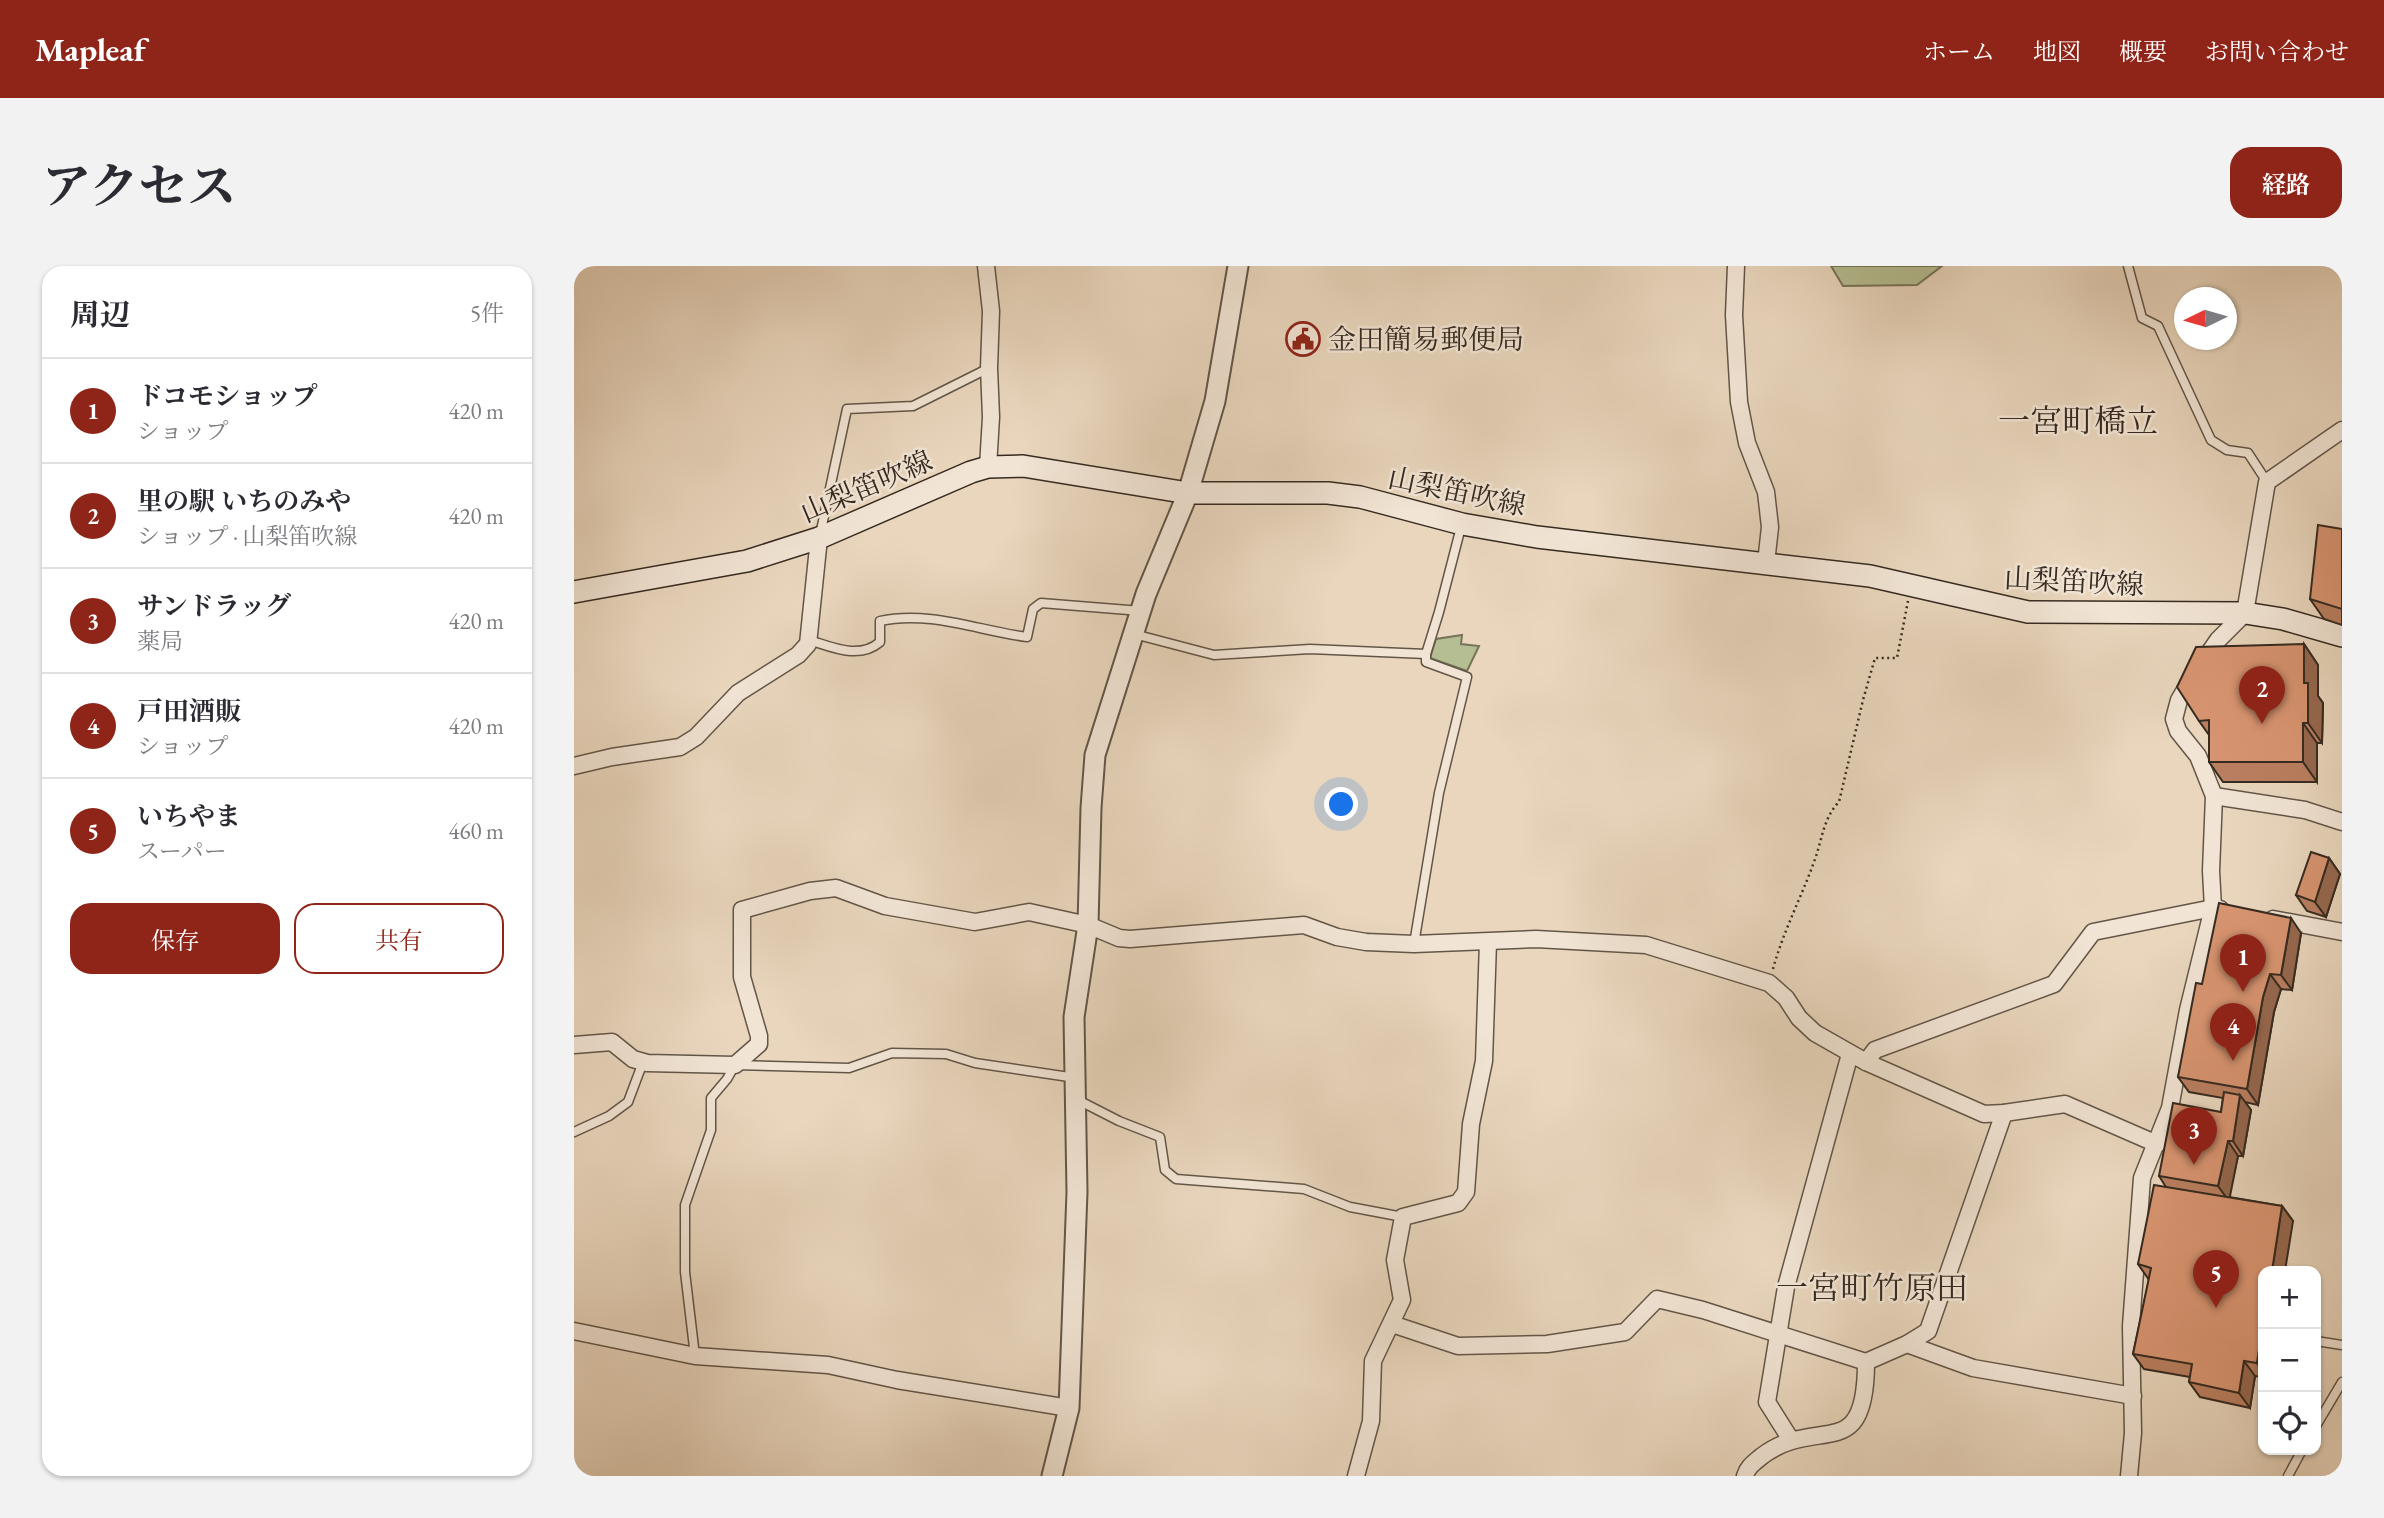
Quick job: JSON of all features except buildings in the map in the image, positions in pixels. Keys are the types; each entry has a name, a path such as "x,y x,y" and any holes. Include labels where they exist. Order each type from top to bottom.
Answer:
{"main road":[{"name":"山梨笛吹線","path":"574,592 747,561 819,538 948,481 988,467 1023,466 1188,493 1328,493 1360,498 1462,524 1537,537 1870,576 2028,612 2245,613 2283,619 2342,636"}],"street":[{"path":"986,266 991,311 988,467"},
{"path":"1056,1475 1069,1408 1077,1192 1074,1017 1088,925 1095,755 1141,611 1188,493 1215,401 1238,266"},
{"path":"1736,266 1734,315 1739,402 1747,443 1766,492 1770,527 1766,564"},
{"path":"2129,1476 2133,1433 2130,1352 2142,1178 2170,1108 2188,1010 2213,908 2211,870 2214,796 2198,756 2178,731 2174,719 2179,700 2195,673 2218,640 2245,613 2267,482 2342,430"},
{"path":"574,766 612,757 680,747 696,737 738,693 797,655 809,640 819,538"},
{"path":"2214,796 2305,810 2342,822"},
{"path":"574,1045 612,1042 633,1059 643,1062 735,1065 759,1044 742,976 742,910 810,891 836,888 884,906 975,922 1029,912 1088,925 1119,939 1304,925 1347,938 1414,944 1536,939 1646,945 1769,983 1786,998 1799,1018 1815,1033 1866,1062 1984,1114 2004,1114 2065,1104 2157,1144"},
{"path":"1866,1062 1875,1050 2054,984 2094,932 2213,908 2342,932"},
{"path":"1356,1476 1371,1421 1373,1361 1402,1300 1395,1259 1402,1217 1458,1203 1466,1192 1471,1124 1484,1060 1488,942"},
{"path":"1791,1440 1767,1402 1786,1287 1850,1054"},
{"path":"1392,1324 1458,1346 1547,1344 1625,1332 1657,1299 1703,1310 1866,1362 1907,1344 1928,1331 2004,1114"},
{"path":"574,1331 695,1356 828,1365 897,1380 1069,1408"},
{"path":"1907,1344 1973,1368 2133,1396"},
{"path":"1745,1476 1748,1467 1758,1459 1791,1440 1842,1432 1854,1422 1862,1410 1866,1362"}],"lane":[{"path":"2128,266 2142,317 2158,326 2211,440 2227,450 2248,453 2267,482"},
{"path":"819,538 847,409 913,406 989,368"},
{"path":"1414,944 1438,793 1467,677 1426,662 1462,524"},
{"path":"809,640 860,652 872,649 880,642 880,621 894,617 942,620 1027,637 1032,609 1041,603 1141,611"},
{"path":"1134,634 1214,655 1310,649 1426,654"},
{"path":"695,1356 685,1272 685,1205 711,1130 711,1098 735,1065 849,1068 892,1053 946,1054 987,1065 1076,1078"},
{"path":"574,1132 610,1116 628,1102 643,1062"},
{"path":"1076,1099 1119,1121 1160,1137 1165,1170 1175,1179 1304,1189 1350,1207 1402,1217"},
{"path":"2321,1342 2342,1345"},
{"path":"2321,1418 2342,1382"},
{"path":"2288,1476 2299,1455"}],"path":[{"path":"1769,983 1782,937 1814,862 1830,811 1839,802 1875,658 1897,658 1911,584"}],"green space":[{"path":"1831,266 1942,266 1917,285 1843,286"},
{"path":"1462,635 1461,644 1479,646 1467,671 1430,658 1436,639"}],"place":[{"name":"金田簡易郵便局","path":"1303,339"},
{"name":"里の駅 いちのみや","path":"2262,724"},
{"name":"ドコモショップ","path":"2243,992"},
{"name":"戸田酒販","path":"2233,1061"},
{"name":"サンドラッグ","path":"2194,1165"},
{"name":"いちやま","path":"2216,1308"}],"district":[{"name":"一宮町橋立","path":"2078,421"},
{"name":"一宮町竹原田","path":"1872,1288"}]}
